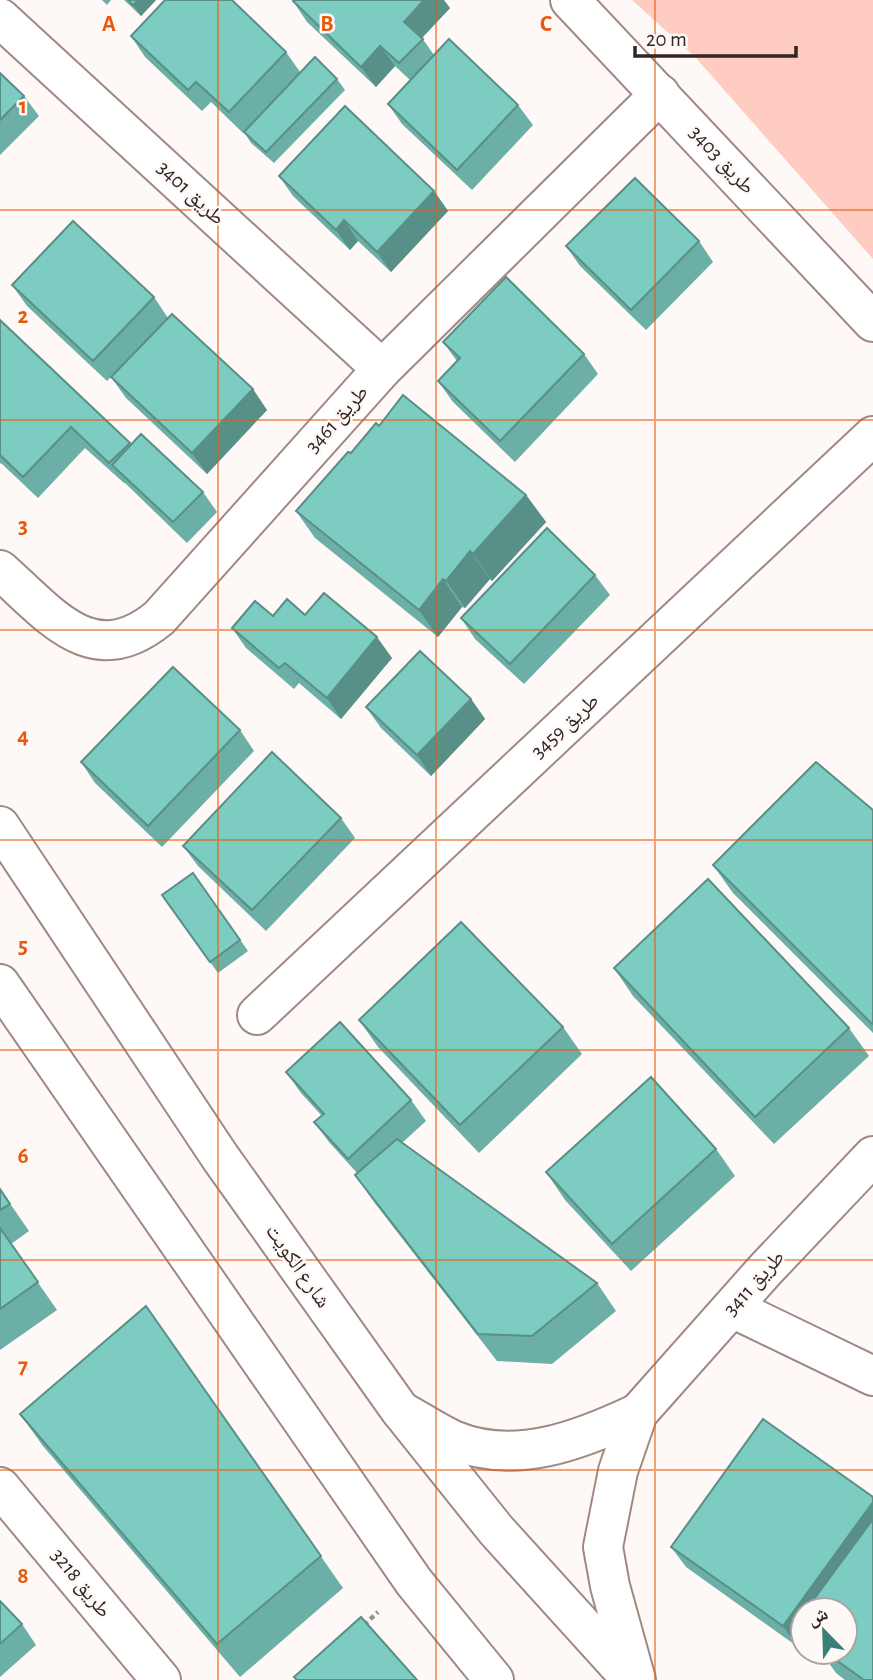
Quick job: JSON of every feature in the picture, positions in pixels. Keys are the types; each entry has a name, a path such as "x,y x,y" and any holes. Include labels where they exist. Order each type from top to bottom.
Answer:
{"street":[{"name":"طريق 3403","path":"570,0 873,322"},
{"name":"طريق 3401","path":"0,18 382,369"},
{"name":"طريق 3461","path":"0,570 81,638 102,642 123,640 142,632 169,607 382,369 660,94"},
{"name":"طريق 3459","path":"257,1015 873,436"},
{"name":"شارع الكويت","path":"0,826 220,1157 400,1410 496,1530 634,1680"},
{"path":"0,984 414,1582 494,1680"},
{"name":"طريق 3411","path":"634,1680 603,1547 618,1471 638,1413 873,1156"},
{"path":"732,1308 873,1376"},
{"name":"طريق 3411","path":"400,1410 451,1439 481,1449 509,1450 551,1447 592,1434 638,1413"},
{"name":"طريق 3218","path":"0,1487 12,1497 161,1680"}],"path":[{"path":"362,1626 414,1582"}],"shaded area":[{"path":"632,0 873,0 873,259 696,58"}],"building":[{"path":"165,0 232,0 286,52 229,112 196,82 188,90 131,36"},
{"path":"294,0 424,0 404,22 423,39 399,63 380,46 361,67"},
{"path":"449,39 518,105 457,170 388,104"},
{"path":"315,57 337,79 266,152 244,132"},
{"path":"0,73 24,96 0,120"},
{"path":"345,106 434,191 377,252 344,220 336,230 279,176"},
{"path":"635,178 699,241 631,310 566,246"},
{"path":"73,221 154,297 93,361 12,285"},
{"path":"506,277 584,354 500,441 438,381 460,358 443,342"},
{"path":"172,314 253,389 192,453 111,377"},
{"path":"0,320 130,443 109,463 71,427 23,477 0,455"},
{"path":"403,395 526,495 473,554 470,551 446,581 443,579 419,610 296,511 376,423 379,426"},
{"path":"141,434 203,492 173,522 112,465"},
{"path":"547,528 595,575 510,664 461,618"},
{"path":"324,593 377,637 327,698 285,663 279,668 232,628 255,601 273,616 287,599 305,615"},
{"path":"420,651 471,699 417,755 366,707"},
{"path":"173,667 240,730 148,826 81,762"},
{"path":"272,752 341,818 252,910 183,846"},
{"path":"816,762 873,810 872,1024 713,865"},
{"path":"193,873 240,940 210,962 162,895"},
{"path":"708,879 849,1028 755,1117 614,968"},
{"path":"461,922 563,1027 460,1125 359,1020"},
{"path":"340,1022 411,1100 348,1159 314,1122 324,1114 286,1072"},
{"path":"651,1077 716,1149 612,1244 546,1172"},
{"path":"397,1139 597,1283 532,1336 478,1334 355,1175"},
{"path":"0,1189 10,1204 0,1210"},
{"path":"0,1228 38,1282 0,1309"},
{"path":"146,1306 321,1556 217,1644 20,1414"},
{"path":"763,1419 873,1497 873,1502 805,1596 789,1596 789,1618 783,1626 671,1547"},
{"path":"873,1519 873,1680 864,1680 844,1666 859,1666 859,1596 816,1596"},
{"path":"0,1601 22,1624 0,1644"},
{"path":"361,1617 417,1680 297,1680 294,1677"}]}
